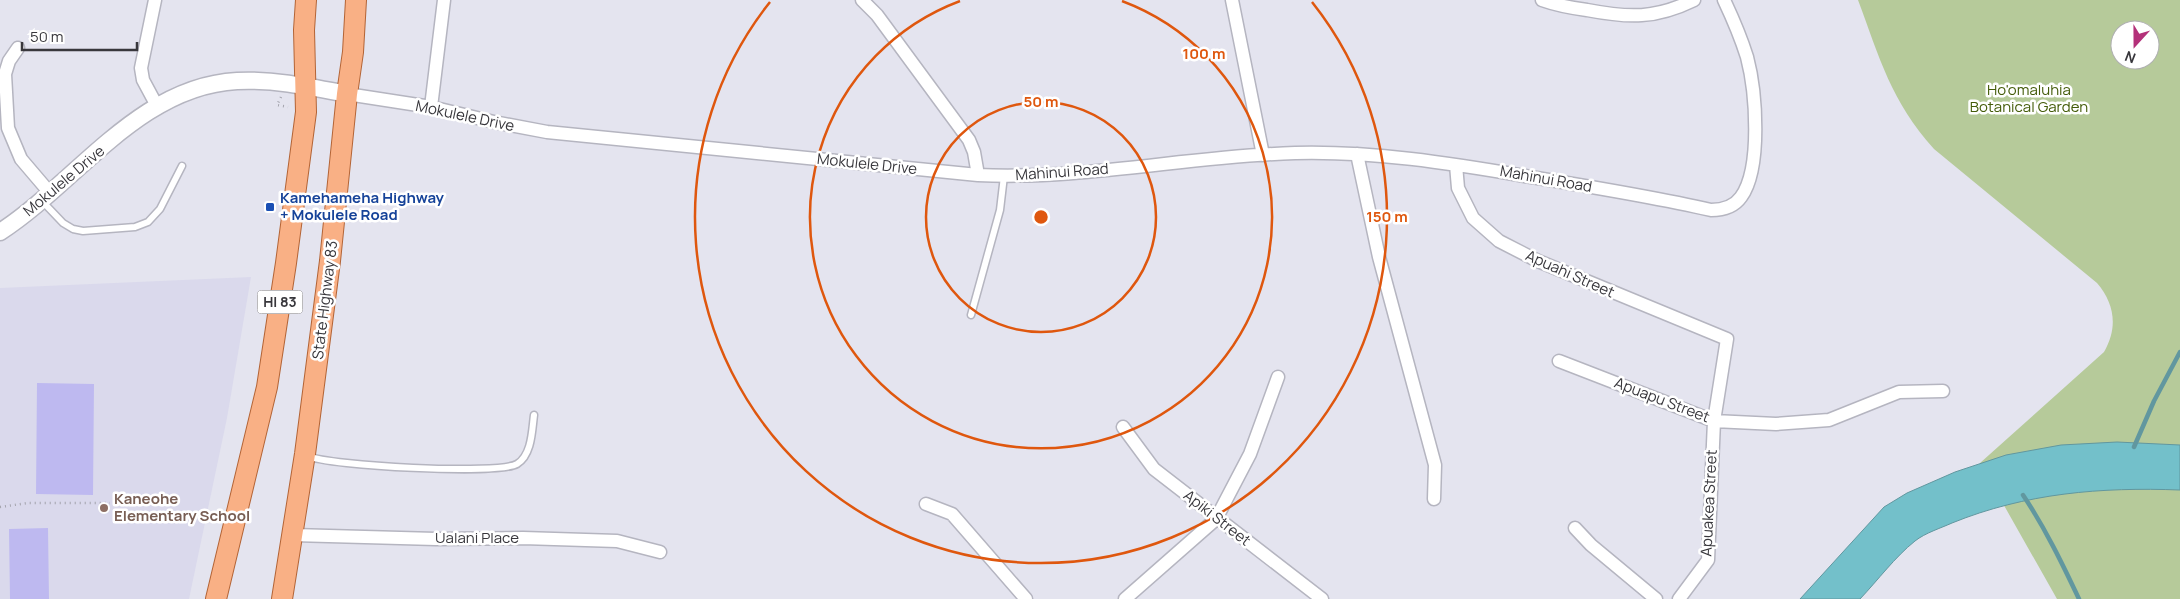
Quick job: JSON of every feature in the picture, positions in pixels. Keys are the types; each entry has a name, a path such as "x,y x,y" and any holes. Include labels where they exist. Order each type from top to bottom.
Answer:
{"main road":[{"name":"HI 83","path":"216,599 267,387 306,112 306,0"},
{"name":"State Highway 83","path":"282,599 305,454 330,261 347,94 354,52 356,0"}],"street":[{"path":"155,0 141,68 143,80 157,106"},
{"path":"432,107 444,0"},
{"path":"862,0 877,15 968,140 974,152 978,175"},
{"path":"1232,0 1263,155"},
{"path":"1542,0 1628,17 1663,13 1694,0"},
{"name":"Mahinui Road","path":"978,175 1048,174 1263,155 1357,154 1456,165 1588,186 1711,210 1726,208 1733,205 1745,190 1753,162 1756,120 1747,58 1724,0"},
{"path":"18,48 8,61 5,74 8,128 21,159 46,196"},
{"name":"Mokulele Drive","path":"0,232 157,106 182,93 219,83 238,81 273,82 306,86 432,107 502,124 569,134 978,175"},
{"path":"1357,154 1379,257 1435,465 1434,498"},
{"name":"Apuahi Street","path":"1456,165 1458,188 1473,218 1499,241 1538,260 1727,340"},
{"name":"Apuakea Street","path":"1679,599 1708,560 1714,420 1727,340"},
{"name":"Apuapu Street","path":"1559,361 1714,420 1776,424 1829,420 1899,392 1943,391"},
{"path":"1125,599 1216,518 1250,454 1278,377"},
{"name":"Apiki Street","path":"1123,427 1154,469 1322,599"},
{"path":"926,504 952,514 1026,599"},
{"path":"1575,528 1591,545 1656,599"},
{"name":"Ualani Place","path":"293,535 617,541 660,552"}],"lane":[{"path":"46,196 64,224 73,229 135,227 148,222 160,209 182,166"},
{"path":"971,315 1000,210 1004,176"},
{"path":"305,454 315,459 336,462 461,470 498,468 517,464 528,451 534,415"}],"path":[{"path":"281,96 277,104 294,109"},
{"path":"0,507 28,503 110,503"}],"shaded area":[{"name":"Kaneohe Elementary School","path":"251,277 227,418 189,599 0,599 0,288"}],"green space":[{"name":"Ho'omaluhia Botanical Garden","path":"1858,0 2180,0 2180,599 2057,599 1980,463 2104,352 2111,334 2113,316 2108,299 2097,283 1934,149 1907,114 1880,60"}],"water":[{"path":"2117,442 2180,445 2180,490 2121,490 2064,494 2008,505 1980,513 1919,538 1900,554 1860,599 1800,599 1884,507 1907,493 1955,472 2006,455 2061,445"}],"building":[{"path":"37,383 94,384 93,495 36,494"},
{"path":"48,528 49,599 10,599 9,529"}],"waterway":[{"path":"2134,447 2154,401 2180,352"},
{"path":"2023,495 2046,533 2079,599"}],"place":[{"name":"Kamehameha Highway + Mokulele Road","path":"270,207"},
{"name":"Kaneohe Elementary School","path":"104,508"}]}
